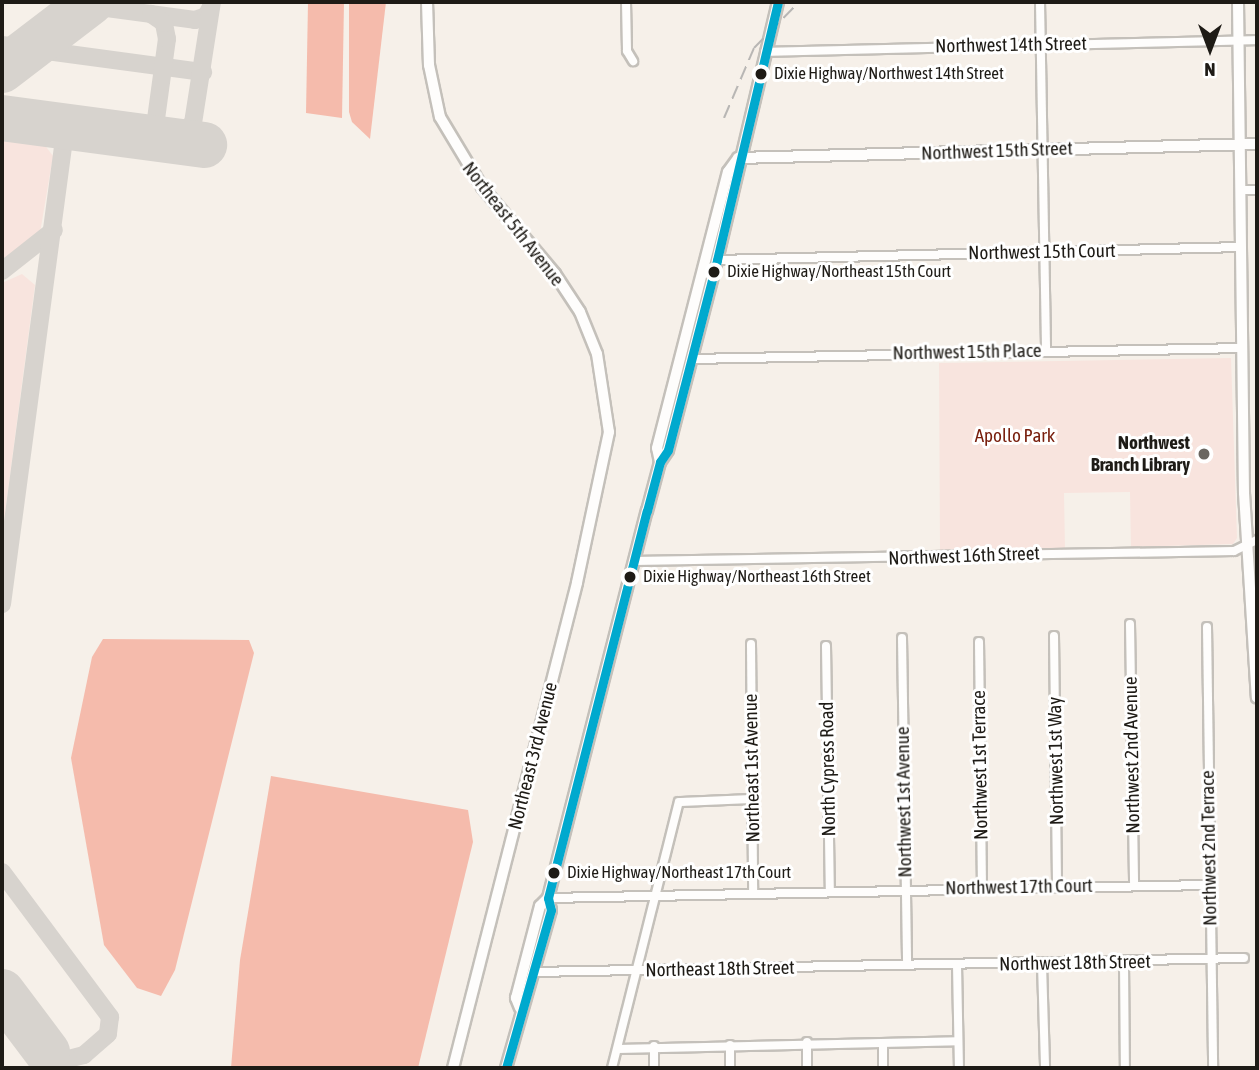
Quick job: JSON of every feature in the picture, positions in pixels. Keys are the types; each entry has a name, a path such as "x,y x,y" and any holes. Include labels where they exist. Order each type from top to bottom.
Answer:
{"street":[{"name":"Northeast 5th Avenue","path":"427,2 429,65 440,117 482,187 555,274 580,312 597,354 607,400 608,443"},
{"path":"626,2 627,51 633,61"},
{"path":"520,1008 527,1002 551,910 548,898 660,461 668,450 717,260 738,174 738,158 778,2"},
{"path":"1040,2 1046,150 1046,350"},
{"path":"1238,2 1243,348 1254,543 1257,694"},
{"name":"Northwest 14th Street","path":"765,52 1042,43 1257,40"},
{"name":"Northwest 15th Street","path":"738,158 1257,144"},
{"path":"660,461 657,448 686,334 728,172 738,158"},
{"path":"1241,190 1257,190"},
{"name":"Northwest 15th Court","path":"717,260 1241,247"},
{"name":"Northwest 15th Place","path":"691,359 1243,348"},
{"name":"Northeast 3rd Avenue","path":"453,1068 577,583 608,443"},
{"name":"Northwest 16th Street","path":"634,561 1234,551 1254,543"},
{"name":"Northwest 2nd Avenue","path":"1130,624 1134,886"},
{"name":"Northwest 2nd Terrace","path":"1207,627 1213,1068"},
{"name":"Northwest 1st Way","path":"1054,636 1057,887"},
{"name":"Northwest 1st Avenue","path":"902,638 906,965"},
{"name":"Northwest 1st Terrace","path":"979,642 982,888"},
{"name":"Northeast 1st Avenue","path":"751,644 753,892"},
{"name":"North Cypress Road","path":"826,646 830,891"},
{"path":"612,1068 679,802 753,799"},
{"name":"Northwest 17th Court","path":"548,898 1209,885"},
{"path":"506,1068 520,1008 516,998 540,906 548,898"},
{"name":"Northwest 18th Street","path":"906,965 1244,958"},
{"path":"1124,962 1125,1068"},
{"path":"1042,964 1045,1068"},
{"name":"Northeast 18th Street","path":"534,972 906,965"},
{"path":"957,965 959,1068"},
{"path":"618,1049 807,1042 958,1041"},
{"path":"807,1042 807,1068"},
{"path":"883,1043 883,1068"},
{"path":"730,1045 730,1068"},
{"path":"654,1046 654,1068"}],"green space":[{"path":"2,134 41,140 53,156 40,233 2,263"},
{"path":"22,274 35,285 2,536 2,283"},
{"name":"Apollo Park","path":"1231,358 1237,538 1233,544 1131,547 1130,492 1064,493 1065,548 940,550 939,363"}],"shaded area":[{"path":"308,2 344,2 342,118 306,113"},
{"path":"349,2 386,2 370,139 352,122 349,112"},
{"path":"103,639 249,640 254,653 175,970 161,996 137,988 104,945 71,758 92,657"},
{"path":"271,776 468,810 473,842 418,1068 231,1068 240,960"}],"taxiway":[{"path":"62,2 195,20 206,16 211,7"},
{"path":"159,139 182,133 193,123 212,2"},
{"path":"136,136 147,133 156,119 167,39 164,23 151,14"},
{"path":"2,45 203,72"},
{"path":"2,604 66,126"},
{"path":"2,271 54,230"},
{"path":"2,872 110,1017 108,1034 84,1055 68,1059 47,1052"}],"runway":[{"path":"2,70 91,2"},
{"path":"2,118 204,145"},
{"path":"2,992 47,1052"}],"railway":[{"path":"724,118 754,48 799,2"}],"transit line":[{"path":"506,1068 551,910 548,898 647,511 660,462 668,450 717,260 778,2"}],"place":[{"name":"Dixie Highway/Northwest 14th Street","path":"761,74"},
{"name":"Dixie Highway/Northeast 15th Court","path":"714,272"},
{"name":"Northwest Branch Library","path":"1204,454"},
{"name":"Dixie Highway/Northeast 16th Street","path":"630,577"},
{"name":"Dixie Highway/Northeast 17th Court","path":"554,873"}]}
